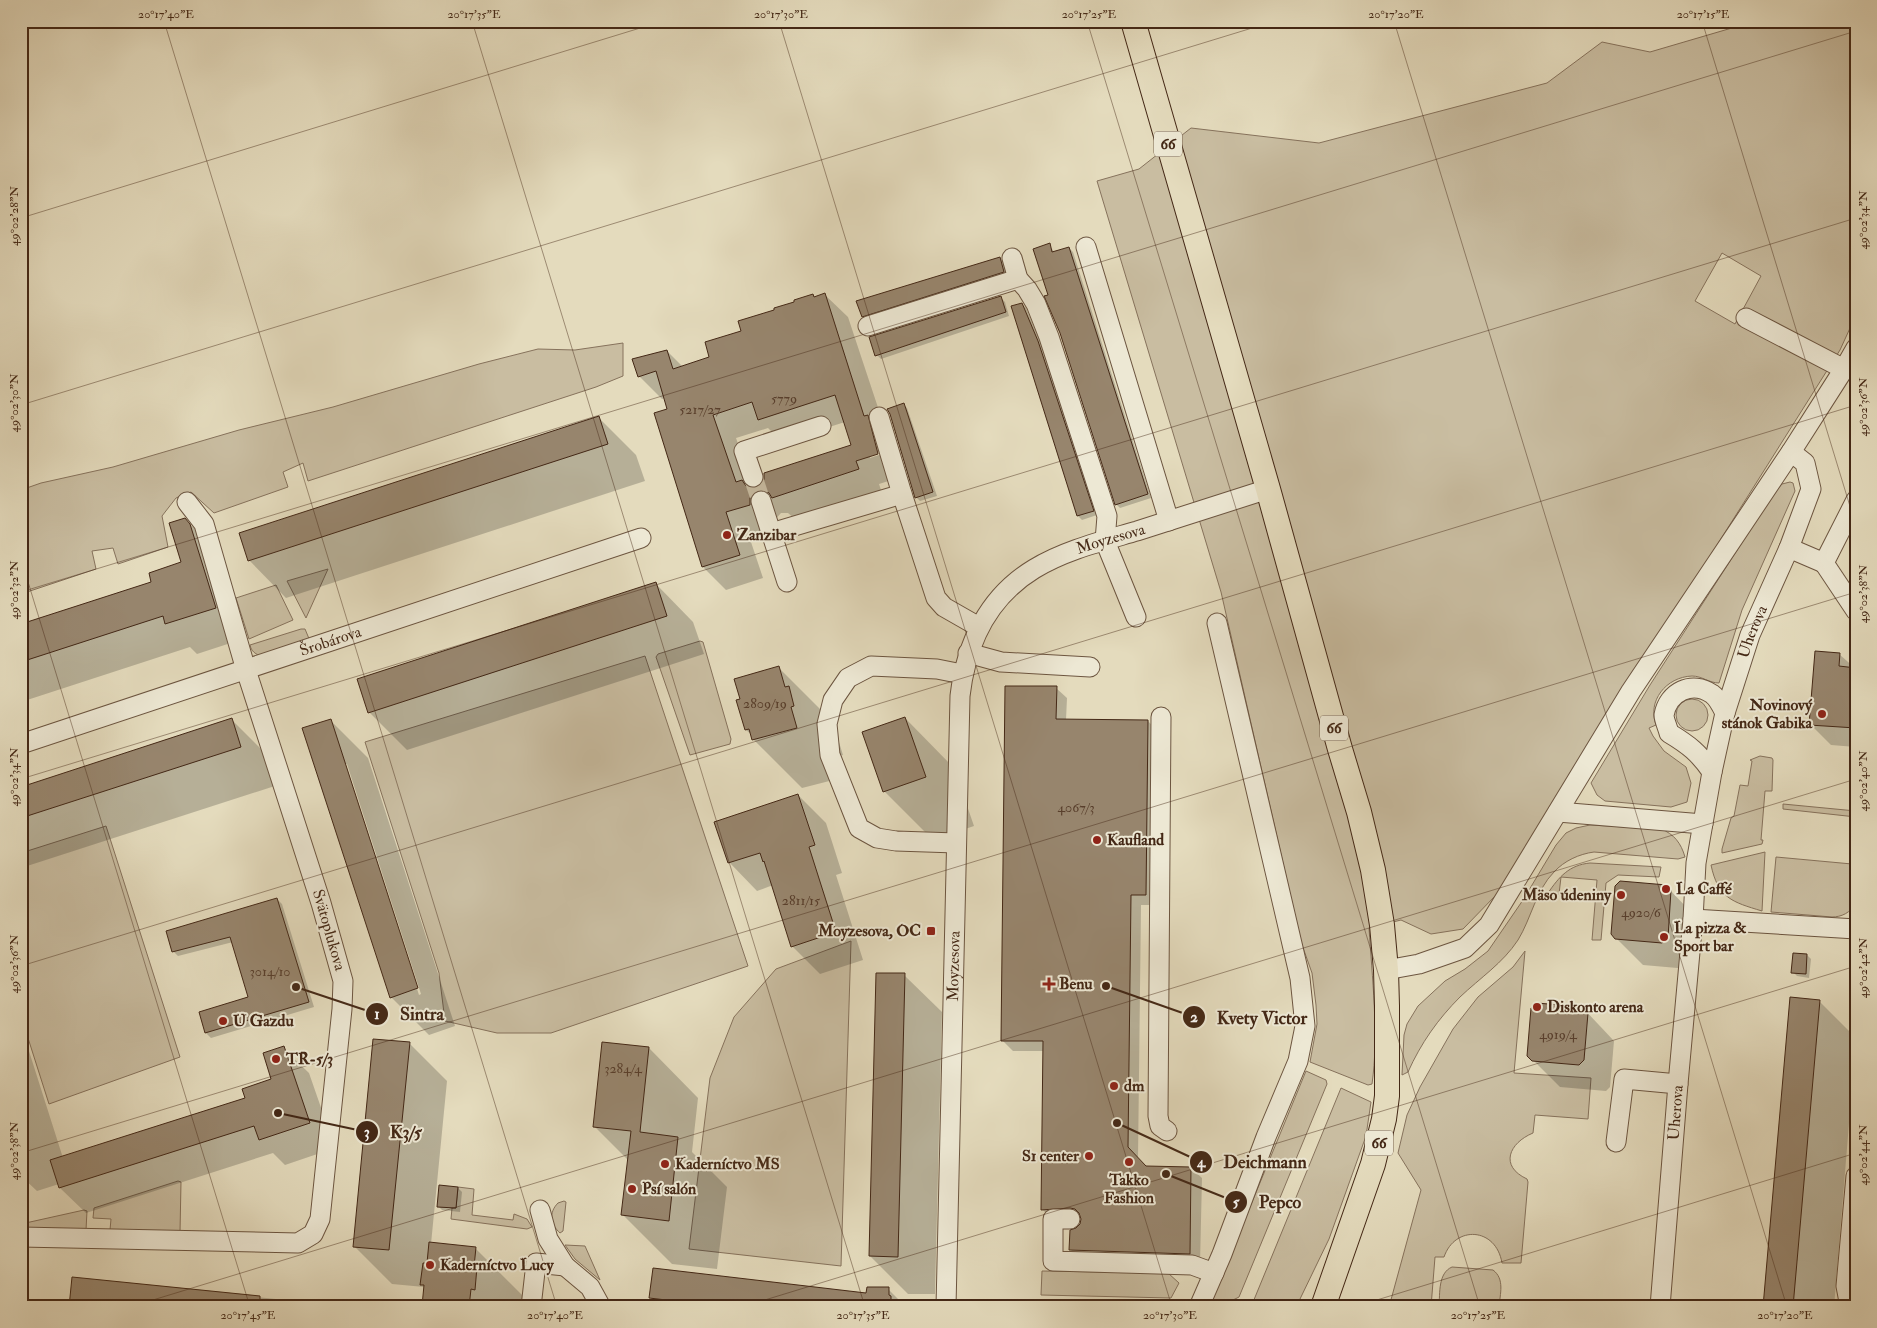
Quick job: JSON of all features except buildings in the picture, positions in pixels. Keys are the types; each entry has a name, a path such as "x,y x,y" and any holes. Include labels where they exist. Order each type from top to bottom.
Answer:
{"main road":[{"name":"66","path":"1133,21 1367,841 1378,900 1386,970 1387,1096 1374,1164 1323,1307"}],"street":[{"path":"1086,247 1169,521"},
{"path":"1012,258 1018,279 1036,304 1049,337 1107,516 1105,541 1136,617"},
{"path":"868,326 1018,279"},
{"path":"1746,318 1844,369"},
{"path":"1386,970 1419,964 1465,948 1489,925 1631,692 1790,452 1856,348"},
{"path":"879,417 936,598 944,607 979,627"},
{"path":"752,477 744,450 821,426"},
{"name":"Uherova","path":"1660,1307 1678,1084 1694,919 1696,863 1712,772 1725,713 1750,635 1789,548 1811,489 1805,463 1790,452"},
{"name":"Moyzesova","path":"946,1307 959,719 962,674 968,653 979,627 993,606 1007,591 1034,569 1063,555 1268,489"},
{"path":"771,533 902,494"},
{"path":"1824,563 1856,500"},
{"path":"761,501 787,582"},
{"name":"Svätoplukova","path":"21,1238 298,1243 312,1234 320,1219 342,1009 343,980 321,903 246,670 204,524 188,502"},
{"name":"Šrobárova","path":"21,744 246,670 334,638 640,538"},
{"path":"1789,548 1824,563 1856,612"},
{"path":"1199,1307 1298,1061 1305,1026 1300,978 1217,623"},
{"path":"968,653 1001,662 1090,667"},
{"path":"956,843 896,841 877,838 859,828 830,755 827,724 833,700 848,678 870,666 937,669 962,674"},
{"path":"1712,772 1690,745 1669,733 1664,716 1668,701 1678,692 1692,687 1711,694 1725,713"},
{"path":"1161,717 1158,1116 1160,1126 1167,1131"},
{"path":"1558,812 1703,824"},
{"path":"1694,919 1856,929"},
{"path":"1616,1142 1624,1080 1678,1084"},
{"path":"1850,1307 1846,1286 1856,1176"},
{"path":"540,1210 548,1239 565,1266 590,1287 601,1307"},
{"path":"1070,1219 1053,1219 1053,1261 1192,1265 1214,1273"},
{"path":"531,1307 536,1263 565,1266"}],"shaded area":[{"path":"1748,21 1856,21 1856,315 1840,350 1497,894 1463,929 1431,934 1401,920 1369,928 1375,1046 1372,1084 1368,1085 1310,1062 1317,1024 1312,973 1301,942 1221,592 1097,181 1139,169 1191,128 1319,143 1547,83 1602,42 1650,52 1742,25","holes":["1722,253 1761,276 1735,324 1695,301"]},
{"path":"623,343 623,376 596,387 308,481 303,463 283,472 288,487 214,513 191,492 176,498 162,516 168,547 118,564 113,548 92,551 96,569 21,594 21,490 41,483 113,467 239,430 333,407 479,364 538,349 575,350"},
{"path":"1793,483 1795,491 1742,610 1719,683 1696,676 1683,677 1674,681 1661,692 1654,707 1656,725 1649,728 1664,751 1686,767 1691,783 1687,802 1671,807 1605,801 1597,795 1591,783 1650,685 1774,493 1782,484"},
{"path":"328,569 306,618 287,581"},
{"path":"276,585 293,620 249,639 236,598"},
{"path":"305,629 310,641 262,656 254,652 250,645"},
{"path":"700,641 703,642 731,739 730,744 690,755 656,657 658,654"},
{"path":"645,656 748,966 551,1033 497,1033 445,1021 439,973 365,742"},
{"path":"1692,699 1698,700 1703,704 1707,709 1707,721 1703,726 1698,730 1692,731 1686,730 1681,726 1677,721 1676,715 1677,709 1681,704 1686,700"},
{"path":"1760,756 1772,758 1773,760 1772,791 1765,791 1762,844 1722,853 1731,818 1734,816 1740,785 1748,786 1752,761 1750,760"},
{"path":"1783,804 1856,811 1856,817 1783,809"},
{"path":"1590,825 1661,829 1676,840 1685,857 1678,859 1594,852 1577,856 1567,861 1548,879 1538,896 1523,932 1512,948 1444,1014 1424,1041 1408,1072 1402,1075 1404,1035 1407,1024 1418,1006 1445,981 1465,969 1488,951 1523,900 1556,845 1566,833 1576,828"},
{"path":"106,826 180,1057 49,1104 21,1016 21,853"},
{"path":"1853,849 1856,850 1857,893 1855,903 1848,912 1832,917 1771,912 1776,857 1852,864"},
{"path":"1765,852 1762,911 1742,905 1722,892 1711,865"},
{"path":"1590,863 1661,867 1659,877 1618,875 1606,883 1601,940 1592,940 1597,880 1561,877 1576,866"},
{"path":"1561,877 1559,894 1548,893 1556,882"},
{"path":"851,941 841,1266 689,1249 710,1078 734,1017 776,969"},
{"path":"1525,951 1514,1073 1591,1078 1588,1119 1535,1115 1533,1133 1518,1143 1510,1155 1513,1168 1518,1174 1527,1179 1528,1182 1521,1263 1502,1263 1498,1251 1492,1242 1484,1237 1466,1235 1457,1239 1449,1247 1444,1257 1435,1257 1431,1307 1389,1307 1421,1190 1398,1153 1407,1115 1420,1087 1453,1029 1478,997 1513,967"},
{"path":"1306,1071 1326,1080 1327,1084 1239,1297 1219,1307 1210,1304"},
{"path":"1341,1088 1371,1102 1366,1136 1329,1239 1300,1299 1305,1307 1251,1307"},
{"path":"178,1181 181,1182 180,1232 110,1230 111,1219 93,1218 94,1208"},
{"path":"458,1187 474,1189 472,1215 513,1220 514,1214 527,1219 532,1227 527,1229 451,1219 452,1208 456,1208"},
{"path":"566,1202 563,1231 560,1233 554,1226 552,1215 558,1203"},
{"path":"84,1210 87,1211 86,1230 21,1228 21,1224"},
{"path":"565,1245 585,1246 600,1280 575,1259"},
{"path":"1452,1267 1493,1270 1500,1282 1499,1307 1439,1307 1442,1279 1447,1270"},
{"path":"1042,1271 1168,1273 1179,1283 1171,1298 1041,1295"}],"tunnel":[{"path":"753,477 761,501"}],"place":[{"name":"Zanzibar","path":"727,535"},
{"name":"Novinový stánok Gabika","path":"1822,714"},
{"name":"Kaufland","path":"1097,840"},
{"name":"La Caffé","path":"1666,889"},
{"name":"Mäso údeniny","path":"1621,895"},
{"name":"Moyzesova, OC","path":"931,931"},
{"name":"La pizza & Sport bar","path":"1664,937"},
{"name":"Benu","path":"1049,984"},
{"name":"Kvety Victor","path":"1106,986"},
{"name":"Sintra","path":"296,987"},
{"name":"Diskonto arena","path":"1537,1007"},
{"name":"U Gazdu","path":"223,1021"},
{"name":"TR-5/3","path":"276,1059"},
{"name":"dm","path":"1114,1086"},
{"name":"K3/5","path":"278,1113"},
{"name":"Deichmann","path":"1117,1123"},
{"name":"S1 center","path":"1089,1156"},
{"name":"Takko Fashion","path":"1129,1162"},
{"name":"Kaderníctvo MS","path":"665,1164"},
{"name":"Pepco","path":"1166,1174"},
{"name":"Psí salón","path":"632,1189"},
{"name":"Kaderníctvo Lucy","path":"430,1265"}]}
